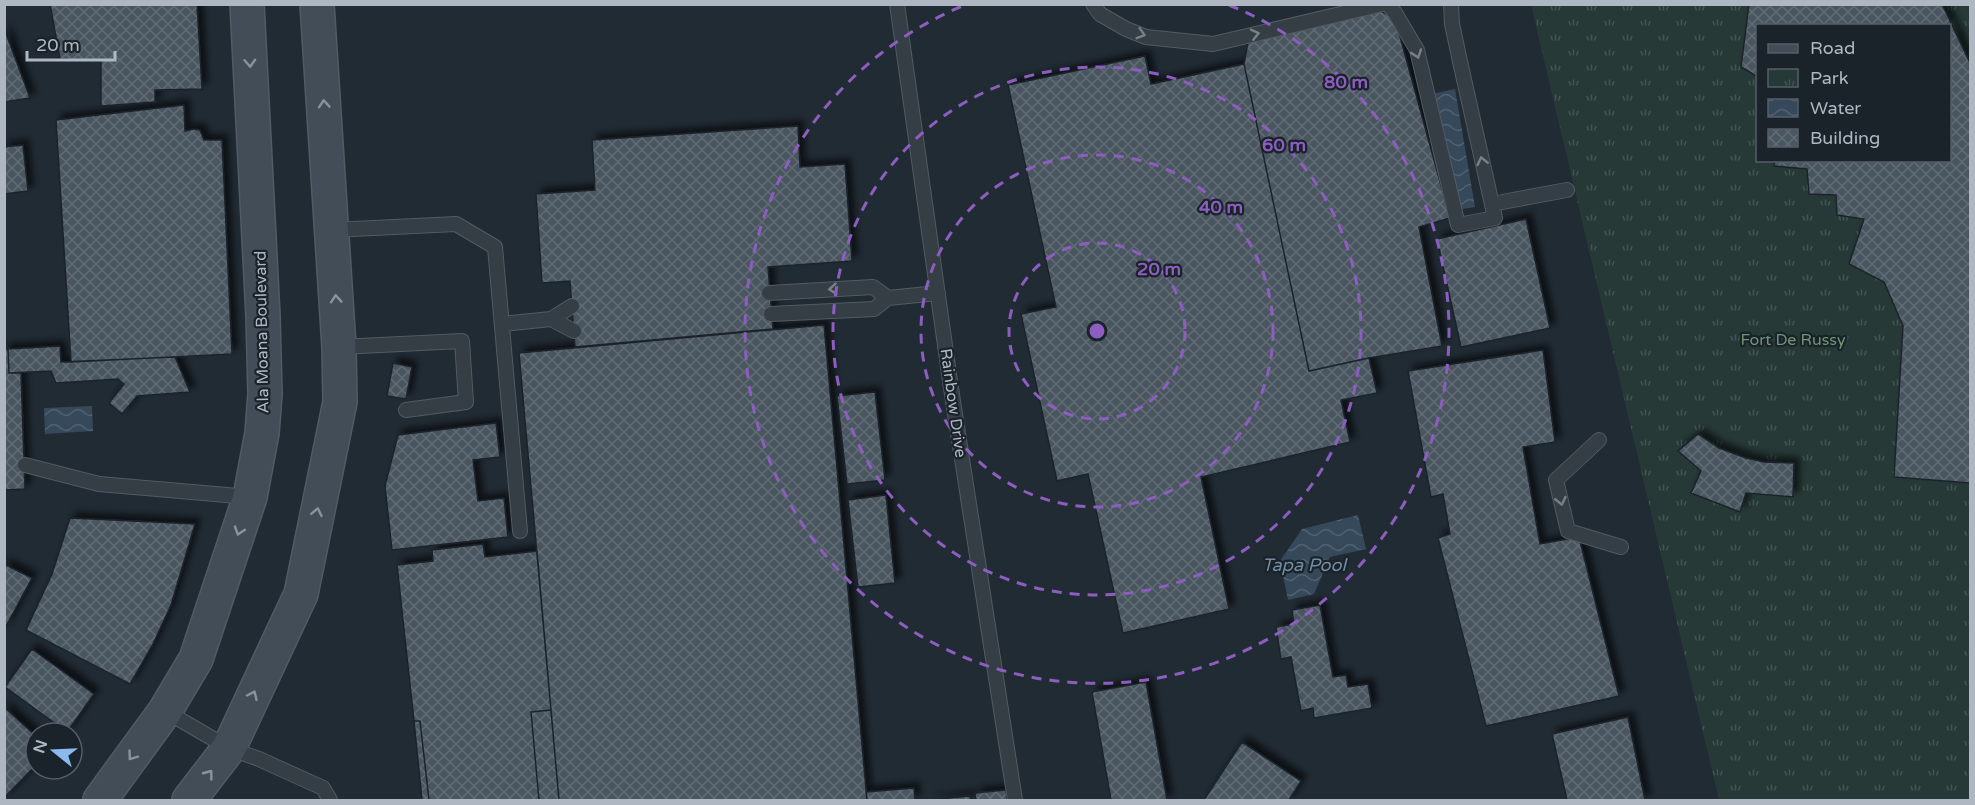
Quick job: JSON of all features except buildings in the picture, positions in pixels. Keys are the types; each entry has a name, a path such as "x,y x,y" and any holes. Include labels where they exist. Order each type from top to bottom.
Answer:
{"main road":[{"name":"Ala Moana Boulevard","path":"100,801 165,711 196,659 250,497 262,433 265,394 263,315 246,4"},
{"path":"189,801 229,748 300,594 340,402 339,347 317,4"},
{"path":"322,68 339,4"}],"lane":[{"name":"Rainbow Drive","path":"897,4 951,388 1015,801"},
{"path":"1093,4 1100,14 1146,37 1213,44 1383,4"},
{"path":"1388,4 1417,50 1458,225 1495,218 1447,7"},
{"path":"1502,202 1567,190"},
{"path":"332,230 456,225 495,247 520,531"},
{"path":"770,293 873,287 888,298"},
{"path":"771,314 874,309 888,298 938,292"},
{"path":"502,324 551,319 572,306"},
{"path":"551,319 574,331"},
{"path":"339,347 462,341 466,402 406,410"},
{"path":"1599,440 1556,480 1568,531 1621,547"},
{"path":"25,465 99,484 250,497"},
{"path":"165,711 229,748 323,788 330,801"}],"green space":[{"name":"Fort De Russy","path":"1531,5 1970,5 1970,800 1719,800"}],"water":[{"path":"1455,89 1475,207 1444,212 1422,96"},
{"path":"92,406 93,431 45,434 44,408"},
{"name":"Tapa Pool","path":"1358,515 1366,549 1330,557 1314,594 1288,600 1280,561 1302,529"}]}
